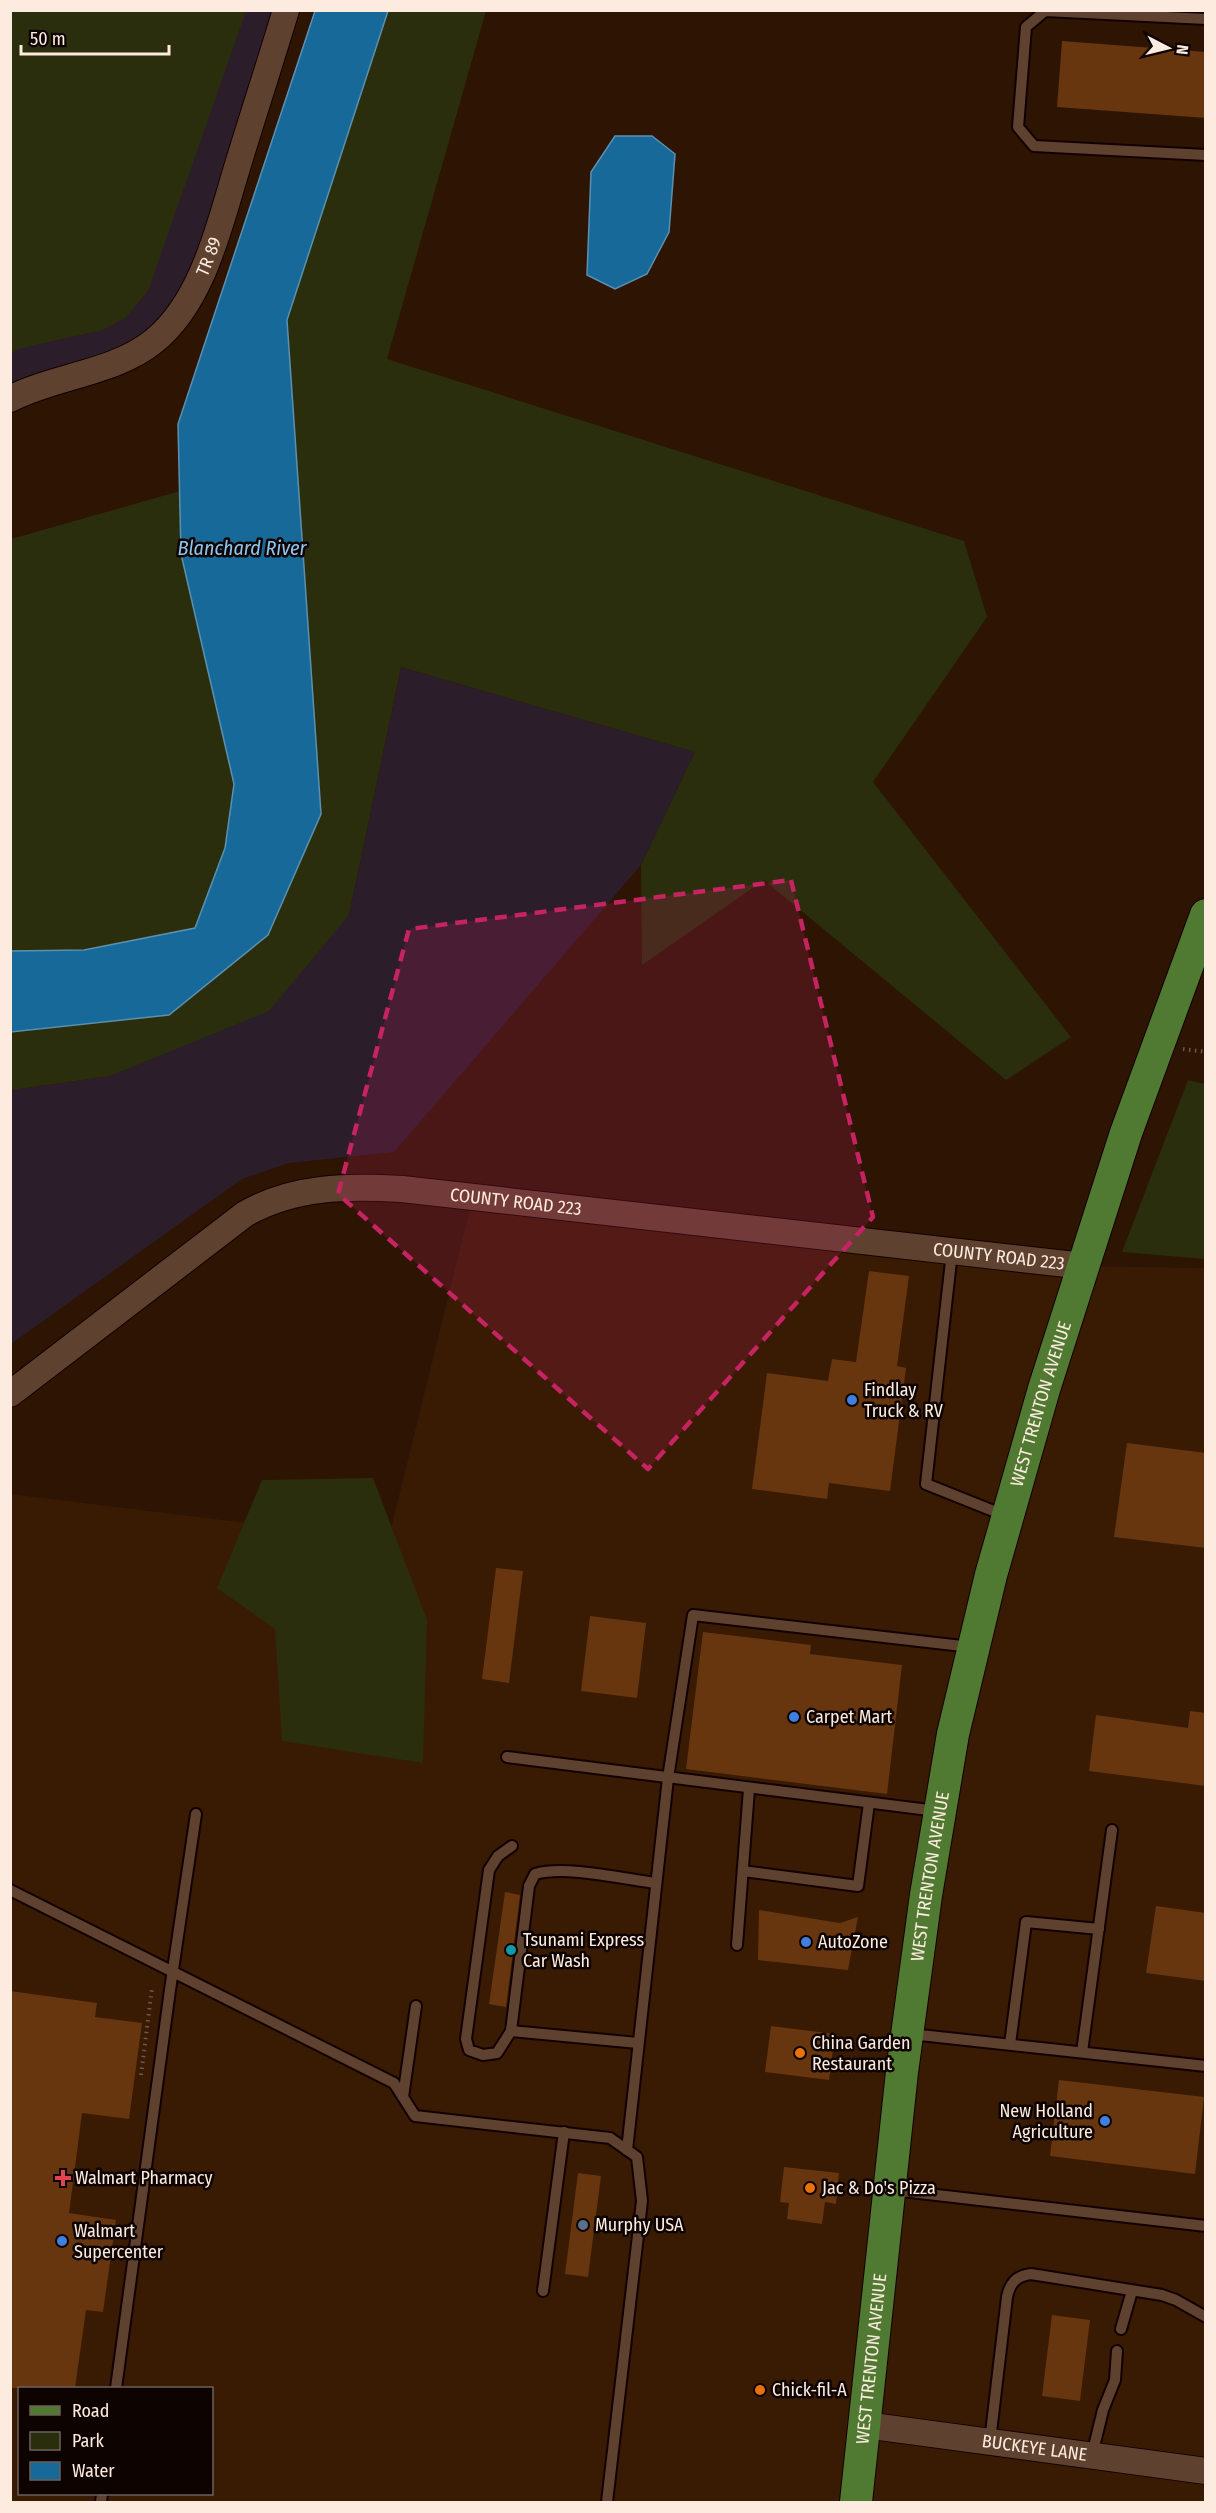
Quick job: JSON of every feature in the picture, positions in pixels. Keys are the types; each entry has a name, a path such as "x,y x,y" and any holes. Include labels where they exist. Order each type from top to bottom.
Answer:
{"main road":[{"name":"WEST TRENTON AVENUE","path":"856,2502 908,2034 926,1895 953,1734 1008,1516 1044,1389 1126,1133 1206,915"}],"street":[{"name":"TR 89","path":"10,399 24,392 111,364 153,343 183,310 198,281 216,235 286,10"},
{"name":"COUNTY ROAD 223","path":"10,1394 245,1214 271,1201 328,1188 402,1190 1084,1266"},
{"name":"BUCKEYE LANE","path":"865,2425 1206,2471"}],"lane":[{"path":"1206,19 1045,11 1026,27 1018,127 1034,147 1206,155"},
{"path":"952,1251 926,1484 1008,1516"},
{"path":"627,2150 668,1778 693,1615 974,1647"},
{"path":"507,1757 749,1789 940,1811"},
{"path":"737,1945 749,1789"},
{"path":"743,1871 858,1886 869,1803"},
{"path":"116,2387 172,1971 196,1814"},
{"path":"1082,2052 1112,1830"},
{"path":"512,1846 498,1856 489,1870 466,2039 469,2050 483,2055 497,2053 511,2031 529,1886 535,1874 548,1870 656,1883"},
{"path":"10,1890 394,2083 415,2116 610,2138 637,2157 642,2201 607,2502"},
{"path":"1010,2044 1026,1922 1099,1929"},
{"path":"403,2097 416,2006"},
{"path":"511,2031 638,2043"},
{"path":"908,2034 1206,2066"},
{"path":"543,2291 564,2132"},
{"path":"890,2189 1206,2226"},
{"path":"990,2442 1010,2286 1022,2276 1031,2274 1176,2300 1206,2317"},
{"path":"1121,2328 1132,2291"},
{"path":"1092,2456 1103,2410 1115,2380 1117,2351"}],"highlighted area":[{"path":"791,880 873,1217 648,1469 338,1194 409,929"}],"shaded area":[{"path":"11,11 286,11 183,310 111,365 11,399"},
{"path":"401,667 695,752 641,865 394,1152 289,1163 242,1179 11,1344 10,1090 110,1076 349,915"},
{"path":"473,1197 1084,1266 1205,1268 1205,2502 11,2502 11,1494 388,1540"}],"green space":[{"path":"10,11 246,11 148,291 125,318 103,330 21,348 11,353"},
{"path":"388,11 486,11 387,359 964,541 987,617 873,782 1071,1037 1006,1080 764,880 642,965 641,865 695,752 401,667 349,915 269,1011 110,1076 11,1090 10,1032 169,1015 321,814 287,320"},
{"path":"180,491 181,554 234,784 225,848 195,928 84,950 11,952 11,539"},
{"path":"1188,1080 1205,1084 1205,1259 1122,1252"},
{"path":"373,1478 427,1620 423,1763 282,1741 275,1629 217,1588 262,1480"}],"water":[{"name":"Blanchard River","path":"315,11 388,11 287,320 321,814 268,935 169,1015 11,1032 11,951 84,950 195,928 225,848 234,784 181,554 178,424"},
{"path":"615,136 652,136 675,154 669,232 647,274 615,289 587,275 591,172"}],"building":[{"path":"1062,41 1206,52 1206,118 1057,107"},
{"path":"869,1271 909,1276 897,1366 906,1368 890,1491 829,1483 827,1499 752,1489 767,1373 828,1381 832,1359 856,1362"},
{"path":"1127,1443 1206,1453 1206,1548 1114,1537"},
{"path":"496,1568 523,1571 509,1683 482,1679"},
{"path":"590,1616 646,1623 637,1698 581,1691"},
{"name":"Carpet Mart","path":"703,1632 811,1645 810,1654 902,1665 887,1794 686,1769"},
{"path":"1190,1711 1206,1713 1206,1786 1089,1771 1096,1715 1188,1728"},
{"path":"505,1892 520,1895 506,2007 489,2004"},
{"path":"1156,1906 1206,1913 1206,1981 1146,1973"},
{"name":"AutoZone","path":"759,1910 840,1923 858,1917 848,1970 758,1960"},
{"name":"Walmart Supercenter","path":"10,1991 97,2003 95,2017 142,2023 129,2119 82,2113 69,2213 116,2220 103,2312 86,2310 75,2387 10,2388"},
{"name":"China Garden Restaurant","path":"771,2026 835,2034 829,2080 765,2072"},
{"path":"1059,2080 1204,2097 1195,2174 1050,2156"},
{"name":"Jac & Do's Pizza","path":"784,2167 839,2173 836,2204 825,2202 822,2224 787,2219 789,2203 780,2202"},
{"name":"Murphy USA","path":"578,2173 601,2176 588,2277 565,2274"},
{"path":"1052,2315 1090,2320 1080,2401 1042,2396"}],"place":[{"name":"Findlay Truck & RV","path":"852,1400"},
{"name":"Carpet Mart","path":"794,1717"},
{"name":"AutoZone","path":"806,1942"},
{"name":"Tsunami Express Car Wash","path":"511,1950"},
{"name":"China Garden Restaurant","path":"800,2053"},
{"name":"New Holland Agriculture","path":"1105,2121"},
{"name":"Walmart Pharmacy","path":"63,2178"},
{"name":"Jac & Do's Pizza","path":"810,2188"},
{"name":"Murphy USA","path":"583,2225"},
{"name":"Walmart Supercenter","path":"62,2241"},
{"name":"Chick-fil-A","path":"760,2390"}]}
